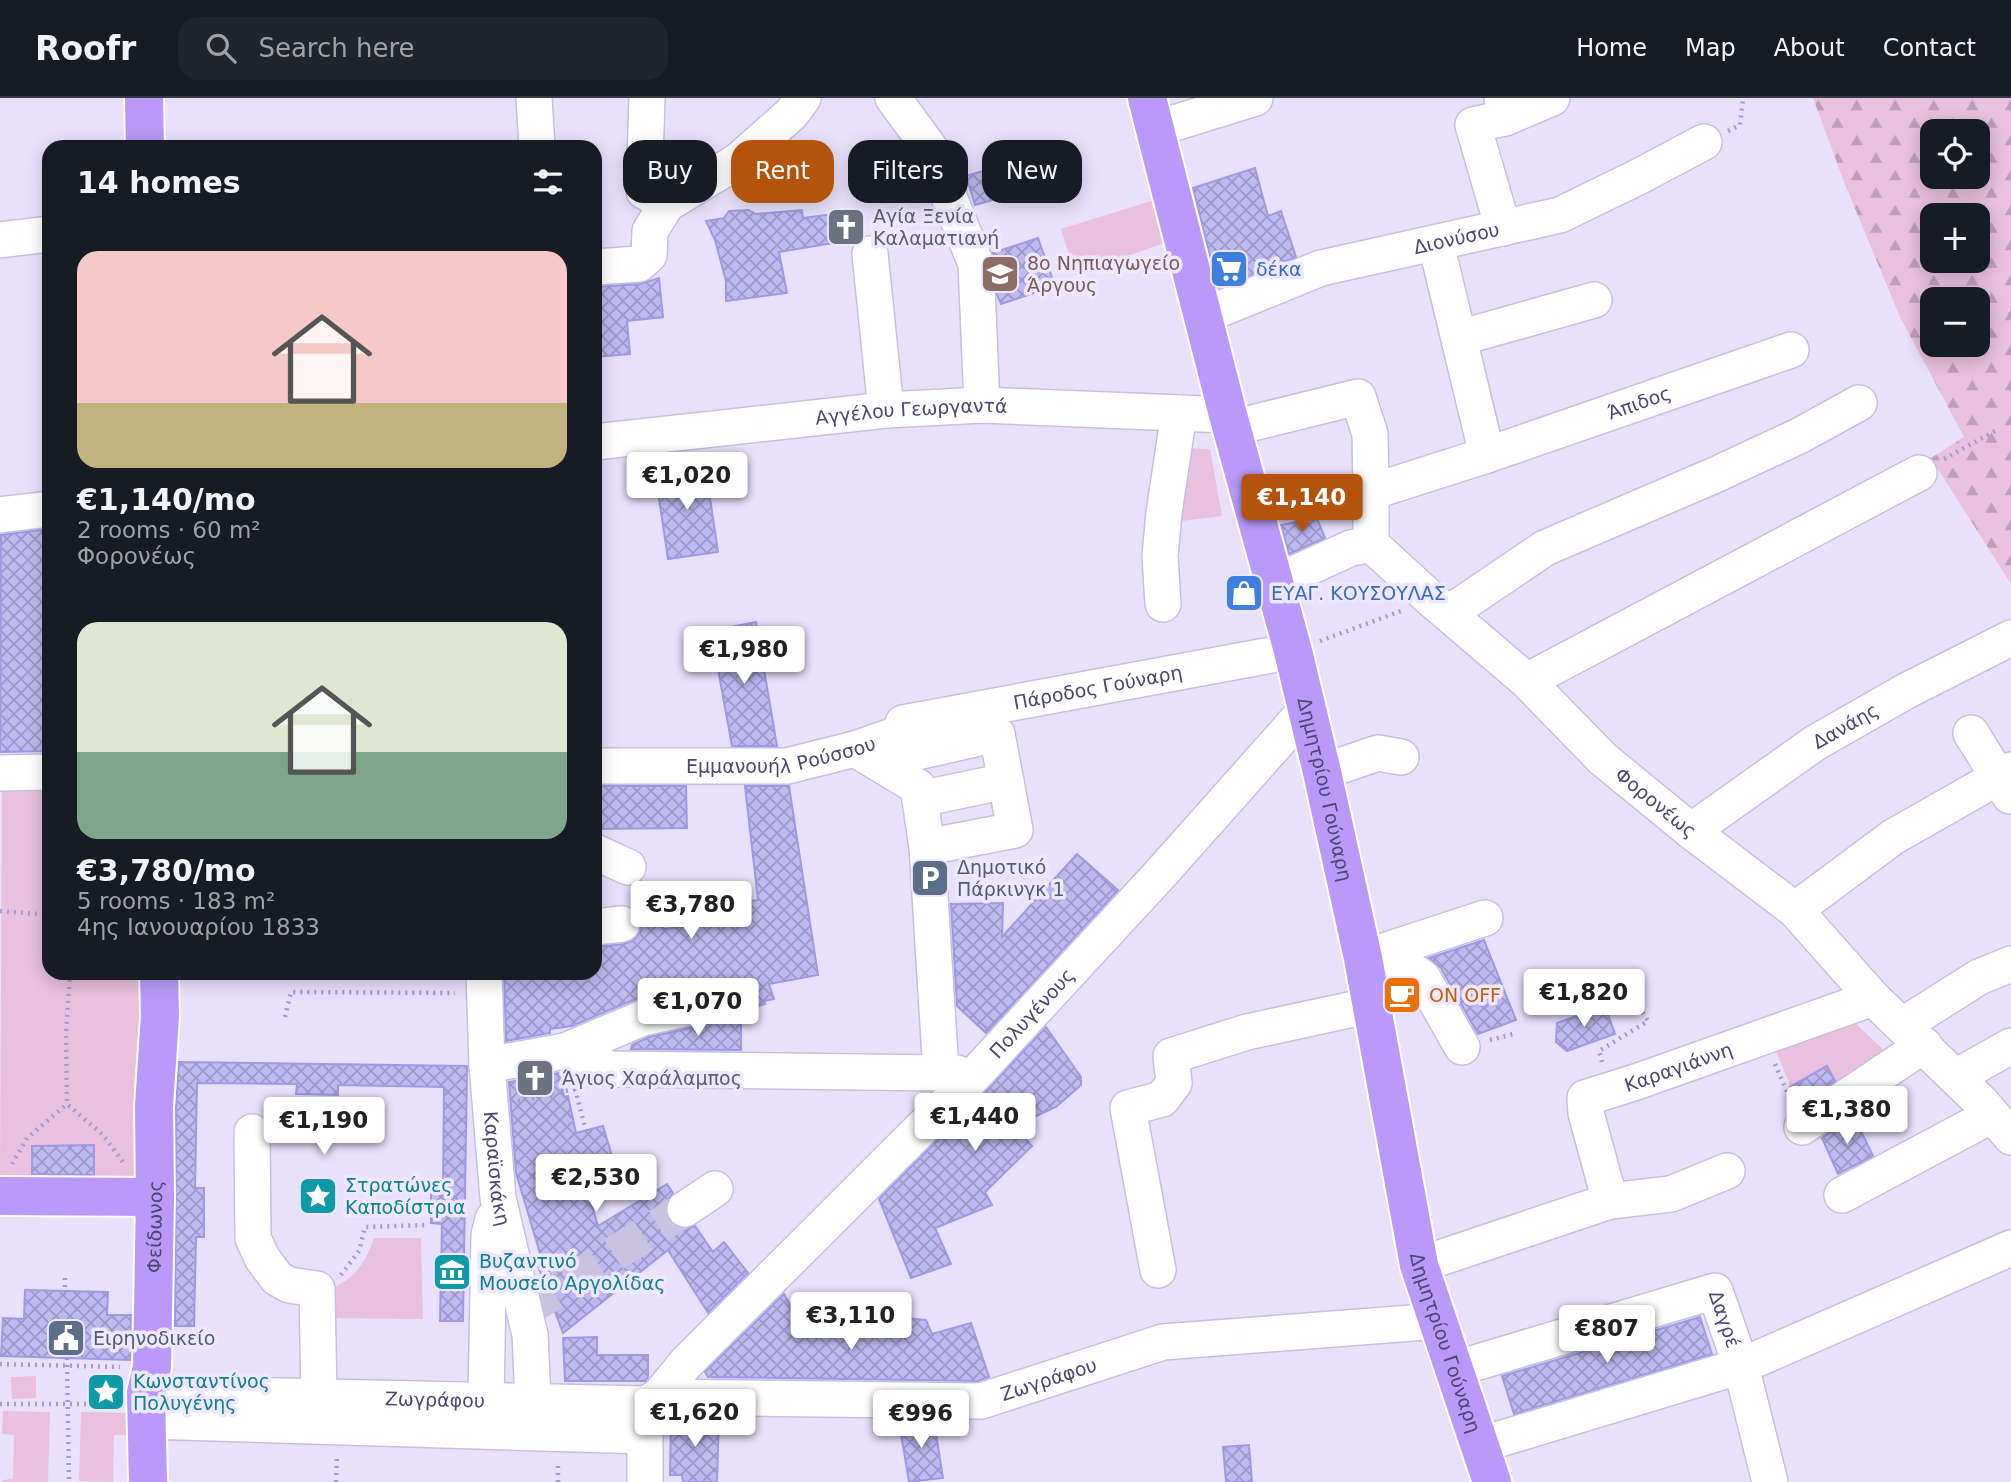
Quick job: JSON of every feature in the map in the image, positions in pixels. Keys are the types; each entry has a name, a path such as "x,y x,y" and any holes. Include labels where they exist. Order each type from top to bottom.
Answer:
{"main road":[{"path":"144,98 145,140"},
{"name":"Δημητρίου Γούναρη","path":"1151,114 1230,422 1293,651 1322,772 1368,982 1419,1265 1492,1482"},
{"name":"Φείδωνος","path":"148,1482 154,1106 160,1016 159,980"},
{"path":"3,1185 152,1197"}],"street":[{"path":"534,98 537,140"},
{"path":"646,98 644,191 667,204"},
{"path":"602,267 639,264 645,261 649,255 650,231 667,204 738,161 791,114 803,98"},
{"path":"893,98 929,147 976,264 982,405"},
{"path":"1151,114 1255,98"},
{"path":"1503,229 1474,125 1503,108 1552,98"},
{"name":"Διονύσου","path":"1203,316 1321,268 1560,215 1703,142"},
{"path":"0,240 42,235"},
{"path":"1436,244 1487,455"},
{"path":"870,254 886,410"},
{"path":"1459,338 1594,300"},
{"name":"Άπιδος","path":"1371,492 1487,455 1791,350"},
{"name":"Αγγέλου Γεωργαντά","path":"602,441 886,410 982,405 1179,413 1230,422 1358,397 1370,435 1371,492"},
{"path":"1440,606 1545,548 1715,475 1799,436 1859,403"},
{"path":"1163,604 1160,555 1179,413"},
{"path":"1527,681 1919,473"},
{"path":"1274,583 1351,548 1371,544 1371,492"},
{"path":"0,515 42,510"},
{"name":"Φορονέως","path":"1371,544 1527,681 1603,760 1795,910 1873,998 1956,1077 2002,1126"},
{"name":"Δανάης","path":"1691,831 1815,743 1908,690 2011,638"},
{"name":"Πάροδος Γούναρη","path":"908,735 961,713 1293,651"},
{"name":"Πολυγένους","path":"649,1412 686,1363 955,1077 1162,872 1307,709"},
{"path":"1795,910 1894,837 2007,782 1971,733"},
{"path":"565,1051 611,1069 955,1077 927,847 908,735 997,734 1015,830 927,847"},
{"name":"Εμμανουήλ Ρούσσου","path":"602,766 787,766 908,735"},
{"path":"855,749 919,793 1006,781"},
{"path":"1322,772 1378,753 1401,757"},
{"path":"0,773 42,772"},
{"path":"602,855 628,867"},
{"path":"1158,1270 1128,1108 1162,1099 1174,1083 1171,1056 1247,1032 1368,982 1485,918"},
{"path":"1802,1128 1979,977 2011,964"},
{"path":"1368,982 1416,972 1423,978 1462,1048"},
{"name":"Καραϊσκάκη","path":"484,983 487,1065 498,1198 530,1335 530,1417"},
{"path":"487,1065 565,1051 643,1018 735,998"},
{"name":"Καραγιάννη","path":"1610,1201 1586,1113 1585,1098 1873,998"},
{"path":"1956,1077 2011,1046"},
{"path":"1842,1195 2002,1126"},
{"path":"252,1132 253,1238 262,1258 277,1278 289,1285 317,1289 331,1407"},
{"path":"1419,1265 1610,1201 1671,1194 1727,1171"},
{"path":"685,1209 715,1189"},
{"path":"486,1400 489,1235 498,1198"},
{"name":"Δαγρέ","path":"1480,1445 1741,1366 2011,1248"},
{"name":"Δαγρέ","path":"1455,1369 1714,1291 1741,1366"},
{"name":"Ζωγράφου","path":"148,1396 530,1417 981,1401 1163,1342 1438,1321"},
{"path":"1741,1366 1770,1482"},
{"name":"Ζωγράφου","path":"331,1407 486,1400 530,1417"},
{"path":"645,1482 649,1412"}],"path":[{"path":"1740,125 1743,98"},
{"path":"1919,473 1996,431"},
{"path":"1293,651 1440,606"},
{"path":"0,911 42,914"},
{"path":"70,980 66,1034 67,1104 103,1135 152,1197"},
{"path":"285,1017 291,992 484,983"},
{"path":"1610,1090 1599,1051 1648,1021 1627,988"},
{"path":"1764,1037 1802,1128"},
{"path":"565,1051 586,1131"},
{"path":"490,1106 575,1089"},
{"path":"3,1185 27,1138 67,1104"},
{"path":"317,1289 347,1271 359,1251 365,1227 427,1225"},
{"path":"65,1278 65,1292"},
{"path":"67,1358 69,1482"},
{"path":"0,1364 67,1366 148,1396"},
{"path":"0,1404 68,1404 148,1396"}],"green space":[{"path":"1813,98 2011,98 2011,584 1931,458 1964,437 1921,357 1990,357 1990,287 1920,287 1920,354 1900,317 1844,182"},
{"path":"1164,197 1175,239 1075,275 1061,229"},
{"path":"1178,448 1210,449 1222,516 1166,523"},
{"path":"2,785 42,785 42,980 143,980 142,1182 0,1181"},
{"path":"1850,1018 1893,1059 1803,1116 1774,1046"},
{"path":"374,1238 421,1238 423,1319 326,1318 325,1291 343,1283 356,1271"},
{"path":"36,1376 36,1398 12,1399 11,1377"},
{"path":"118,1376 119,1398 94,1399 94,1377"},
{"path":"3,1411 50,1412 48,1482 3,1482 13,1479 14,1435 2,1434"},
{"path":"81,1412 127,1413 127,1435 114,1435 113,1482 79,1481"}],"building":[{"path":"1255,168 1268,216 1281,211 1296,257 1218,288 1193,188"},
{"path":"982,171 982,203 975,205 968,175"},
{"path":"749,210 756,214 802,210 803,218 857,211 861,237 779,252 787,293 726,301 726,281 715,240 706,221 724,218 729,211"},
{"path":"1038,238 1055,286 1001,304 997,295 993,253"},
{"path":"659,278 663,317 627,321 630,354 602,356 602,287 640,284"},
{"path":"705,464 718,552 668,559 655,472"},
{"path":"1317,518 1325,538 1289,554 1281,525"},
{"path":"42,530 42,751 0,752 1,535"},
{"path":"756,622 777,746 732,746 711,631"},
{"path":"602,786 686,786 687,828 602,829"},
{"path":"745,786 789,786 818,975 769,984 774,999 752,1008 755,994 750,985 742,979 731,978 638,998 572,1026 506,1041 504,980 602,980 602,946 634,940 641,931 639,914 662,911 663,929 720,922 719,905 758,900"},
{"path":"1077,854 1118,890 986,1033 957,1006 951,904 1003,903 1002,937"},
{"path":"1484,940 1516,1020 1478,1034 1441,968 1429,958"},
{"path":"1605,1006 1615,1034 1567,1051 1556,1042 1557,1023"},
{"path":"741,1017 741,1050 631,1049 632,1045 649,1037"},
{"path":"1046,1027 1081,1077 1081,1085 1056,1107 1023,1122 1028,1127 1020,1133 1032,1146 985,1192 992,1205 935,1228 951,1264 911,1278 879,1199 982,1096"},
{"name":"Στρατώνες Καποδίστρια","path":"179,1062 467,1066 463,1321 440,1321 442,1224 431,1223 431,1189 443,1189 444,1087 338,1085 338,1095 296,1094 297,1084 197,1083 195,1188 204,1188 204,1237 196,1237 194,1326 175,1326 176,1107"},
{"path":"1827,1066 1835,1081 1799,1105 1790,1087"},
{"path":"559,1073 564,1097 568,1096 576,1133 603,1126 612,1156 582,1172 598,1226 667,1184 673,1193 665,1210 669,1221 686,1229 695,1226 713,1252 724,1242 748,1273 708,1313 668,1250 563,1333 537,1263 542,1260 516,1173 509,1082"},
{"path":"1854,1116 1873,1156 1838,1174 1822,1138"},
{"path":"94,1145 94,1175 32,1174 32,1146"},
{"name":"Ειρηνοδικείο","path":"25,1290 108,1292 107,1315 131,1315 130,1360 1,1356 3,1318 24,1319"},
{"path":"784,1294 807,1335 849,1333 850,1328 871,1329 871,1321 906,1323 906,1318 926,1320 932,1334 971,1323 989,1377 978,1381 708,1377 705,1372"},
{"path":"1700,1317 1712,1354 1514,1414 1502,1376"},
{"path":"597,1337 597,1355 648,1355 648,1377 645,1381 565,1381 563,1338"},
{"path":"671,1417 719,1418 717,1482 683,1482 682,1475 670,1475"},
{"path":"934,1421 943,1478 909,1482 899,1422"},
{"path":"1249,1445 1252,1482 1226,1482 1223,1447"}],"tunnel":[{"path":"524,1311 685,1209"}],"place":[{"name":"Αγία Ξενία Καλαματιανή","path":"846,227"},
{"name":"δέκα","path":"1229,269"},
{"name":"8ο Νηπιαγωγείο Άργους","path":"1000,274"},
{"name":"ΕΥΑΓ. ΚΟΥΣΟΥΛΑΣ","path":"1244,593"},
{"name":"Δημοτικό Πάρκινγκ 1","path":"930,878"},
{"name":"ON OFF","path":"1402,995"},
{"name":"Άγιος Χαράλαμπος","path":"535,1078"},
{"name":"Στρατώνες Καποδίστρια","path":"318,1196"},
{"name":"Βυζαντινό Μουσείο Αργολίδας","path":"452,1272"},
{"name":"Ειρηνοδικείο","path":"66,1338"},
{"name":"Κωνσταντίνος Πολυγένης","path":"106,1392"}]}
